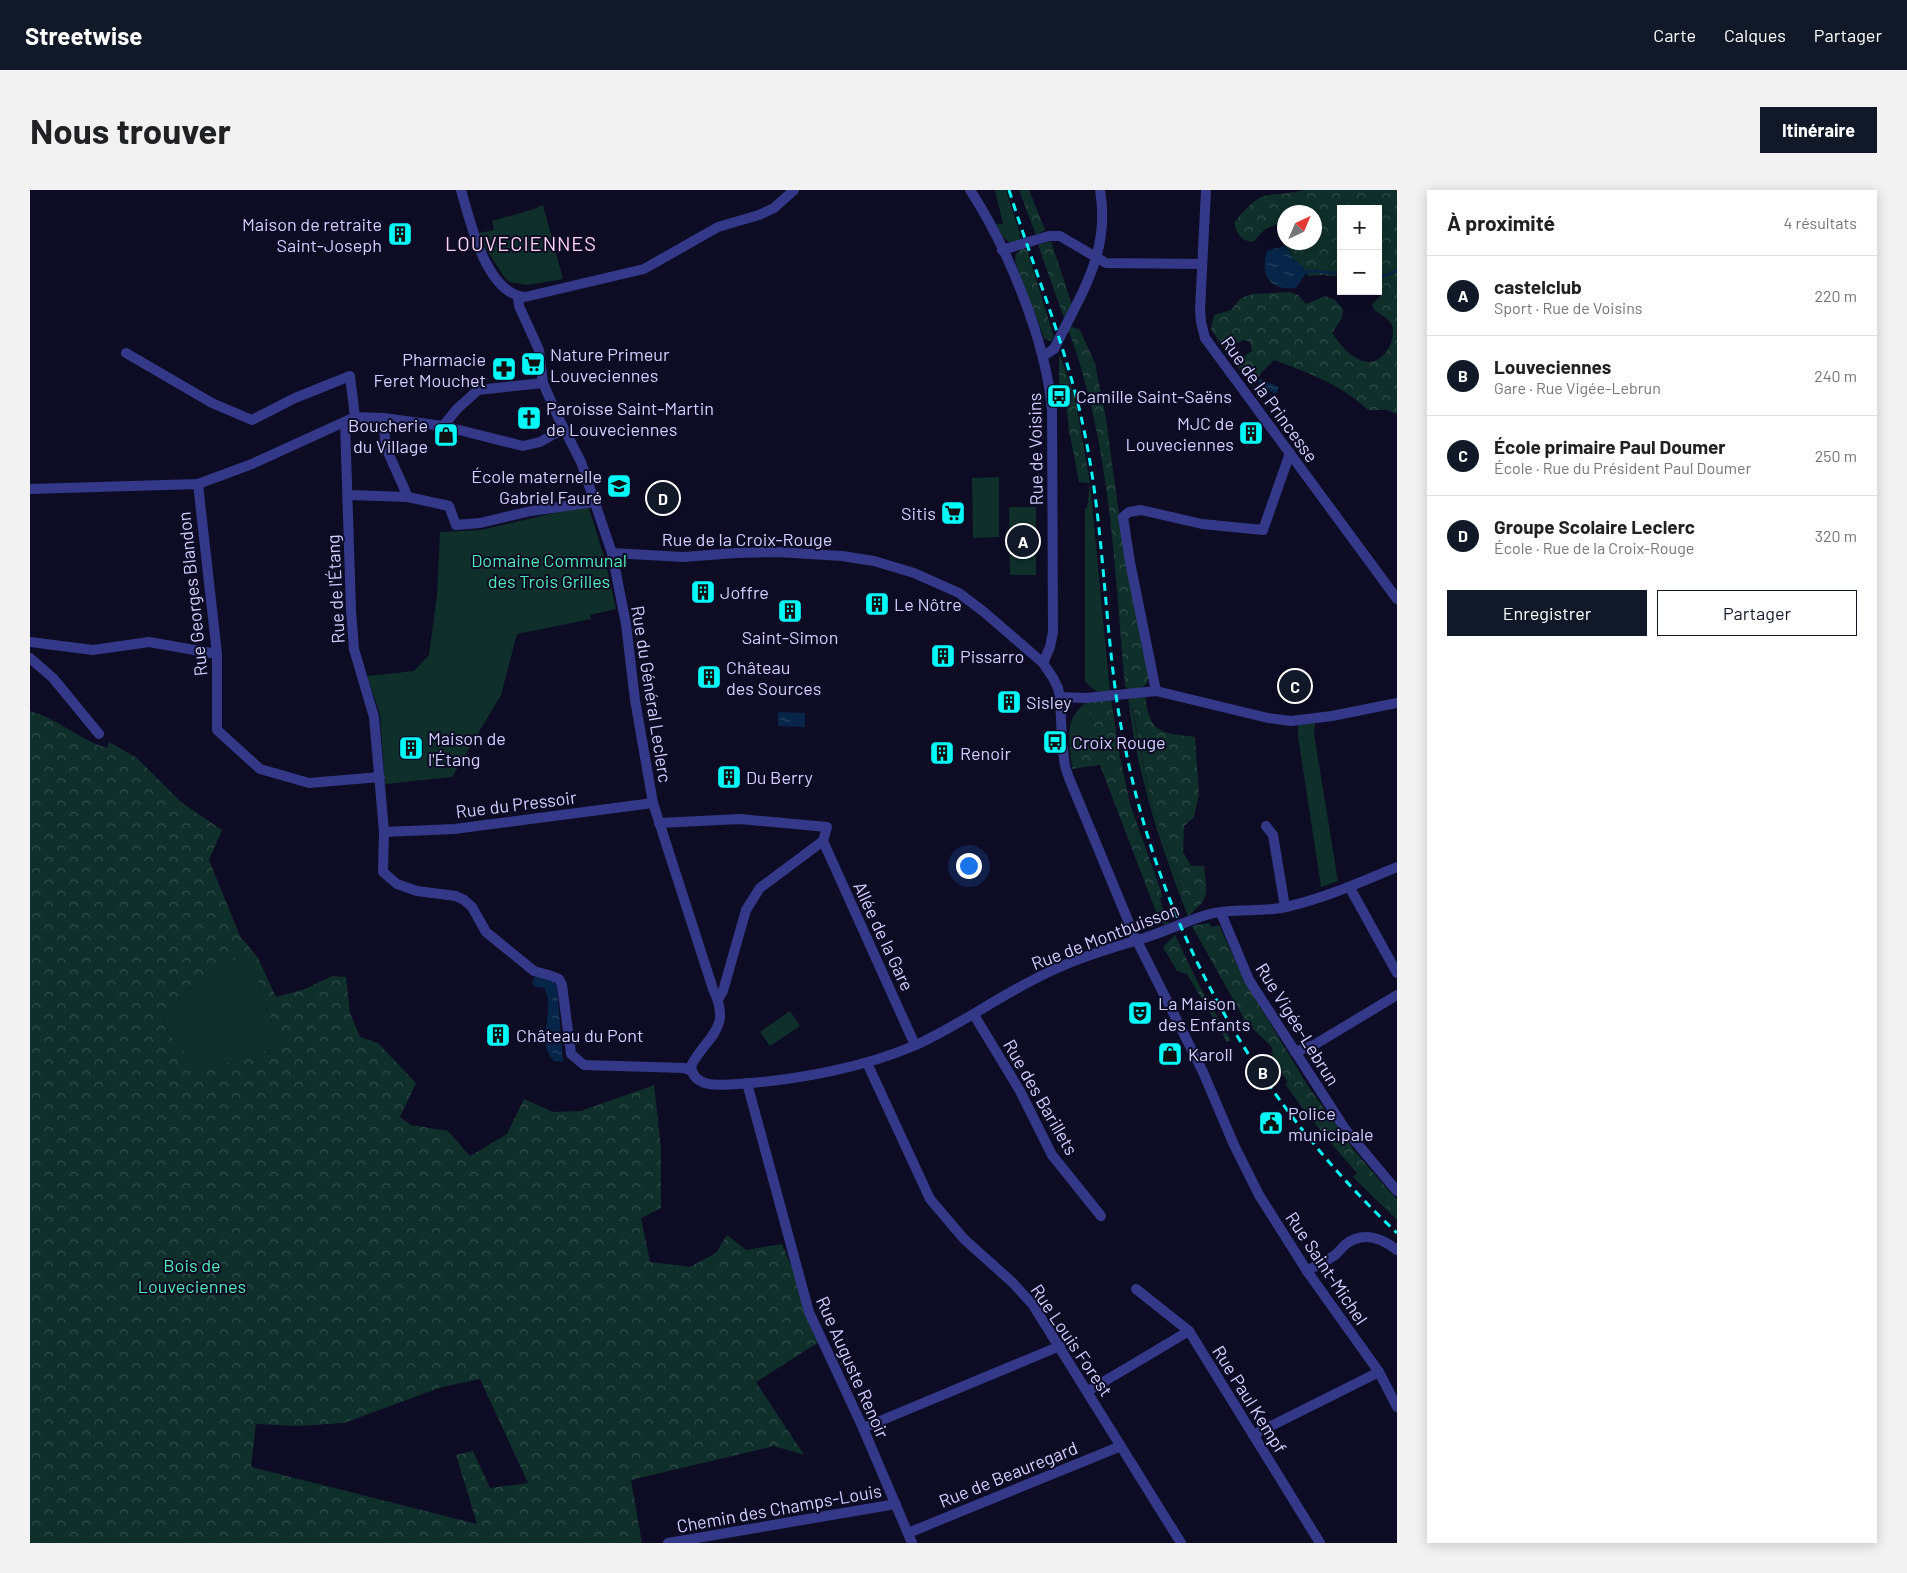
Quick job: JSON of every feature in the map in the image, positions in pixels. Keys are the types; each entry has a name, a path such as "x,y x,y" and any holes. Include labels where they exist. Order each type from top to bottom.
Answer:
{"street":[{"path":"461,190 479,248 502,286 510,293 518,296 538,295 644,269 718,227 759,215 774,208 794,190"},
{"name":"Rue de Voisins","path":"970,190 1002,250 1023,298 1043,356 1050,385 1052,410 1053,632 1050,647 1043,663"},
{"path":"1043,356 1054,349 1082,294 1097,258 1102,232 1100,190"},
{"name":"Rue de la Princesse","path":"1206,190 1200,310 1205,338 1397,599"},
{"path":"1002,250 1050,236 1060,236 1106,262 1202,264"},
{"name":"Rue du Général Leclerc","path":"518,296 519,306 539,350 544,383 563,429 581,462 612,553 626,624 634,700 653,803 713,989 718,999 720,1016 718,1025 712,1038 691,1066 692,1071"},
{"path":"126,353 212,403 252,420 295,398 350,376 355,417"},
{"path":"443,426 457,409 478,390 544,383"},
{"path":"30,488 198,484 252,464 355,417 383,418 443,426 524,446 540,442 563,429"},
{"path":"383,418 386,448 408,497"},
{"name":"Rue de l'Étang","path":"346,422 351,610 354,650 374,712 384,832 383,872 397,884 417,891 456,896 464,900 472,907 486,932 534,971 559,979 562,985 572,1054 584,1065 684,1068 692,1071"},
{"path":"1156,691 1130,562 1123,517 1129,512 1141,510 1202,524 1263,530 1290,453"},
{"name":"Rue Georges Blandon","path":"198,484 218,654 217,730 260,769 309,783 380,776"},
{"path":"348,496 408,497 449,506 456,525 480,524 531,511 594,502"},
{"name":"Rue de la Croix-Rouge","path":"612,553 683,558 736,553 776,552 842,556 874,561 914,573 965,597 1043,663 1053,678 1060,697 1065,766 1137,940"},
{"path":"30,642 92,650 149,642 218,654"},
{"path":"30,658 53,678 99,734"},
{"path":"1060,697 1086,698 1156,691 1268,718 1291,721 1332,716 1397,704"},
{"name":"Rue du Pressoir","path":"384,832 454,829 653,803"},
{"path":"659,823 740,819 827,827 823,841 760,888 746,910 723,991 718,999"},
{"path":"1266,826 1273,835 1286,907"},
{"name":"Allée de la Gare","path":"823,841 915,1045"},
{"name":"Rue de Montbuisson","path":"747,1083 827,1072 867,1062 915,1045 974,1015 1042,975 1063,965 1205,915 1286,907 1350,888 1397,867"},
{"path":"1350,888 1397,973"},
{"name":"Rue Vigée-Lebrun","path":"1221,913 1249,980 1345,1129 1397,1191"},
{"name":"Rue Saint-Michel","path":"1137,940 1260,1195 1307,1270 1379,1372 1393,1387 1397,1407"},
{"path":"1295,1052 1314,1045 1397,995"},
{"name":"Rue des Barillets","path":"974,1015 1020,1091 1052,1155 1101,1216"},
{"name":"Rue Louis Forest","path":"867,1062 930,1199 964,1239 1013,1283 1033,1305 1181,1543"},
{"path":"692,1071 699,1081 716,1085 747,1083"},
{"name":"Rue Auguste Renoir","path":"747,1083 809,1312 863,1428 910,1538"},
{"path":"1307,1270 1336,1254 1344,1245 1352,1240 1364,1237 1373,1237 1388,1243 1397,1250"},
{"name":"Rue Paul Kempf","path":"1136,1289 1189,1331 1320,1543"},
{"path":"1088,1391 1189,1331"},
{"path":"863,1428 1060,1346"},
{"path":"1253,1435 1379,1372"},
{"name":"Rue de Beauregard","path":"910,1538 1121,1446"},
{"name":"Chemin des Champs-Louis","path":"668,1543 896,1504"}],"green space":[{"path":"995,190 1006,190 1020,234 1020,241 1010,243 1002,236 996,224 1003,224"},
{"path":"1019,190 1029,190 1045,230 1036,235"},
{"path":"1304,190 1397,190 1397,414 1387,410 1368,410 1335,386 1274,360 1260,374 1253,387 1236,365 1238,360 1252,351 1250,342 1244,340 1234,345 1227,353 1211,329 1214,315 1231,310 1241,298 1253,294 1290,292 1298,295 1306,304 1325,296 1335,300 1343,309 1342,318 1332,333 1344,348 1360,360 1367,362 1380,358 1392,340 1392,325 1386,318 1374,310 1372,304 1382,295 1382,205 1337,205 1337,277 1308,276 1305,270 1292,258 1288,250 1322,250 1322,205 1277,205 1277,224 1264,230 1253,242 1245,240 1238,234 1234,223 1247,208 1264,196"},
{"path":"543,205 563,279 527,285 510,282 505,278 486,249 479,233 494,230 492,221"},
{"path":"1051,241 1072,305 1064,318 1038,245"},
{"path":"1023,248 1027,250 1054,337 1050,341 1044,338 1015,261 1016,254"},
{"path":"1070,326 1080,330 1095,363 1106,418 1118,507 1150,672 1148,682 1144,686 1128,690 1125,686 1113,551 1102,461 1094,416 1068,329"},
{"path":"1060,355 1075,398 1090,483 1079,482 1069,430 1065,391 1059,392"},
{"path":"999,477 999,537 973,538 972,478"},
{"path":"1090,483 1110,692 1096,691 1085,681 1085,508 1087,508"},
{"name":"Domaine Communal des Trois Grilles","path":"588,505 605,560 616,609 590,615 591,619 517,634 501,695 452,777 385,784 380,714 367,676 414,671 429,655 437,595 440,532 481,530"},
{"path":"1009,507 1036,507 1036,575 1010,575"},
{"path":"1145,696 1147,709 1154,725 1166,732 1195,737 1199,794 1194,817 1184,826 1183,852 1191,866 1204,866 1206,895 1201,904 1188,916 1188,910 1151,802 1133,710 1128,698"},
{"path":"1128,698 1132,708 1151,802 1188,910 1188,916 1168,863 1151,809 1137,754"},
{"path":"1111,699 1130,804 1163,897 1160,898 1162,906 1155,909 1100,765 1072,769 1078,748 1094,734 1087,702"},
{"path":"1087,702 1094,734 1078,748 1072,769 1069,732 1074,716"},
{"name":"Bois de Louveciennes","path":"30,711 107,748 109,742 137,758 182,803 222,830 209,860 240,936 258,958 276,997 305,989 332,976 346,977 350,1013 360,1037 378,1043 416,1083 400,1117 411,1125 448,1131 470,1156 507,1134 524,1099 553,1112 581,1111 654,1085 661,1148 661,1208 641,1218 650,1262 690,1267 716,1253 727,1235 746,1250 782,1244 822,1340 756,1382 804,1455 774,1446 631,1480 642,1543 30,1543","holes":["243,954 252,964 280,1047 201,1070 169,1033 164,1021 166,1013 184,994 197,984","480,1379 528,1483 490,1488 473,1451 456,1455 477,1524 251,1467 256,1424 298,1426 344,1423 442,1387"]},
{"path":"1315,723 1314,734 1338,881 1321,887 1298,736 1298,725"},
{"path":"1162,906 1169,922 1165,925 1160,921 1155,909"},
{"path":"1209,923 1212,927 1219,925 1244,980 1308,1086 1357,1154 1397,1200 1397,1218 1325,1136 1285,1084 1288,1082 1273,1060 1272,1047 1253,1029 1251,1021 1247,1024 1192,926"},
{"path":"1175,935 1199,985 1231,1040 1227,1042 1187,974 1177,971 1163,947"},
{"path":"243,954 252,964 280,1047 201,1070 169,1033 164,1021 166,1013 184,994 197,984"},
{"path":"790,1011 800,1026 770,1046 760,1032"},
{"path":"1357,1173 1397,1218 1397,1220 1353,1177"}],"water":[{"path":"1277,248 1277,250 1288,250 1307,272 1296,288 1279,287 1269,280 1265,267 1267,251"},
{"path":"1260,379 1279,387 1276,394 1257,386"},
{"path":"778,712 805,713 805,727 778,726"},
{"path":"541,976 552,980 557,986 563,1062 554,1061 548,1053 545,1035 548,1006 547,996 544,988 536,987 532,984 534,977"}],"waterway":[{"path":"1382,277 1397,271"},
{"path":"1307,272 1337,274"}],"railway":[{"path":"1009,190 1069,369 1084,430 1095,498 1117,702 1132,779 1153,852 1180,923 1212,992 1250,1057 1294,1119 1343,1177 1397,1233"}],"place":[{"name":"Maison de retraite Saint-Joseph","path":"400,234"},
{"name":"Nature Primeur Louveciennes","path":"533,364"},
{"name":"Pharmacie Feret Mouchet","path":"504,369"},
{"name":"Camille Saint-Saëns","path":"1059,396"},
{"name":"Paroisse Saint-Martin de Louveciennes","path":"529,418"},
{"name":"MJC de Louveciennes","path":"1251,433"},
{"name":"Boucherie du Village","path":"446,435"},
{"name":"École maternelle Gabriel Fauré","path":"619,486"},
{"name":"Groupe Scolaire Leclerc","path":"663,498"},
{"name":"Sitis","path":"953,513"},
{"name":"castelclub","path":"1023,541"},
{"name":"Joffre","path":"703,592"},
{"name":"Le Nôtre","path":"877,604"},
{"name":"Saint-Simon","path":"790,611"},
{"name":"Pissarro","path":"943,656"},
{"name":"Château des Sources","path":"709,677"},
{"name":"École primaire Paul Doumer","path":"1295,686"},
{"name":"Sisley","path":"1009,702"},
{"name":"Croix Rouge","path":"1055,742"},
{"name":"Maison de l'Étang","path":"411,748"},
{"name":"Renoir","path":"942,753"},
{"name":"Du Berry","path":"729,777"},
{"name":"La Maison des Enfants","path":"1140,1013"},
{"name":"Château du Pont","path":"498,1035"},
{"name":"Karoll","path":"1170,1054"},
{"name":"Louveciennes","path":"1263,1072"},
{"name":"Police municipale","path":"1271,1123"}],"district":[{"name":"LOUVECIENNES","path":"521,243"}]}
